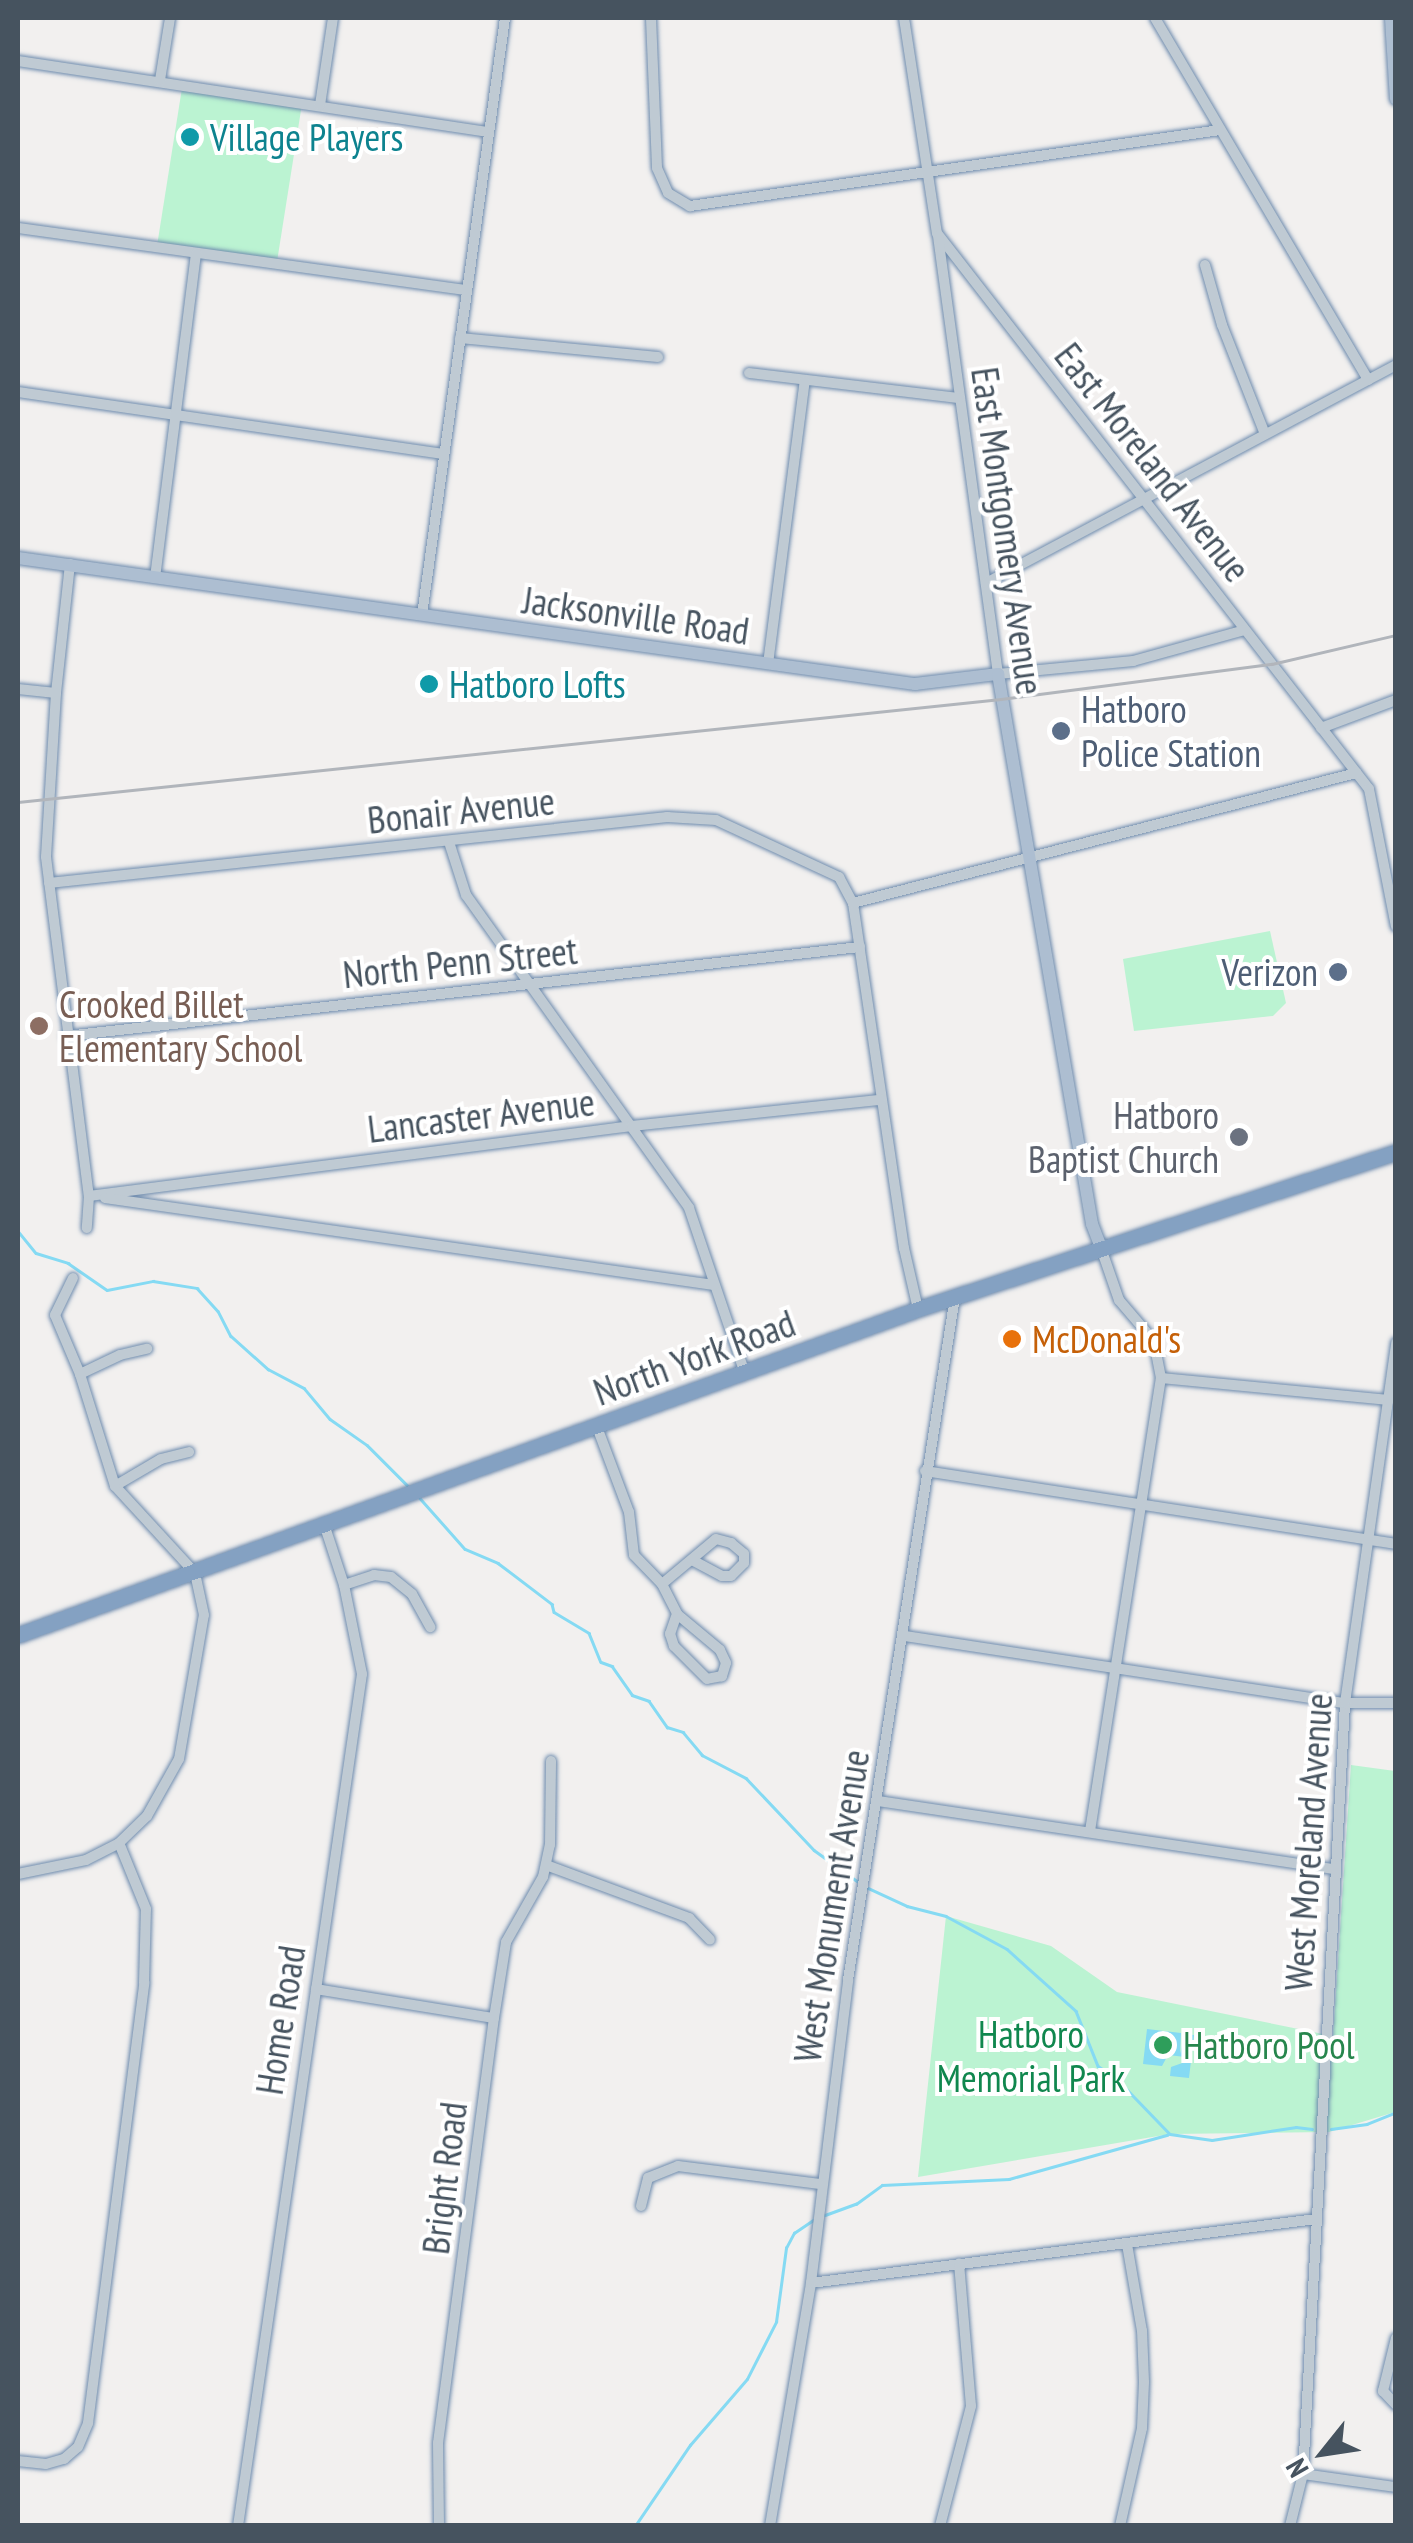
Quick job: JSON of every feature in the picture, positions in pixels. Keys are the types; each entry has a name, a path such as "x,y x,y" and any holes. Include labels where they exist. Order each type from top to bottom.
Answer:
{"highway":[{"name":"North York Road","path":"18,1635 325,1528 955,1297 1396,1152"}],"main road":[{"path":"1390,18 1396,99"},
{"name":"Jacksonville Road","path":"18,558 914,684 998,674"},
{"name":"East Montgomery Avenue","path":"998,674 1092,1224 1101,1248"}],"street":[{"path":"160,80 170,18"},
{"path":"320,105 332,18"},
{"path":"422,615 505,18"},
{"path":"650,18 660,181 679,201 704,207 1220,130"},
{"name":"East Moreland Avenue","path":"904,18 937,233 1369,789 1396,926"},
{"path":"1155,18 1368,380"},
{"path":"18,62 160,80 489,132"},
{"path":"18,228 466,290"},
{"name":"East Montgomery Avenue","path":"937,233 998,674"},
{"path":"155,578 179,415 196,254"},
{"path":"1204,265 1222,324 1265,434"},
{"path":"460,338 658,357"},
{"path":"986,583 1396,365"},
{"path":"749,372 960,398"},
{"path":"768,664 805,381"},
{"path":"18,392 444,454"},
{"path":"70,564 46,823 66,1036 89,1196 87,1228"},
{"name":"Jacksonville Road","path":"998,674 1134,661 1245,630"},
{"path":"18,688 56,694"},
{"path":"1322,728 1396,700"},
{"path":"918,1310 881,1100 853,903 1356,773"},
{"name":"Bonair Avenue","path":"49,883 667,817 716,820 838,877 853,903"},
{"path":"449,842 466,896 689,1208 746,1374"},
{"name":"North Penn Street","path":"66,1036 860,948"},
{"name":"Lancaster Avenue","path":"89,1196 632,1126 881,1100"},
{"path":"89,1196 714,1285"},
{"path":"1090,1830 1161,1378 1154,1341 1120,1300 1101,1248"},
{"path":"19,1877 70,1865 119,1842 147,1816 179,1759 204,1616 195,1573 116,1486 80,1374 56,1315 72,1278"},
{"name":"West Monument Avenue","path":"770,2526 811,2283 820,2184 905,1636 925,1472 955,1297"},
{"name":"West Moreland Avenue","path":"1290,2526 1303,2474 1345,1703 1396,1344"},
{"path":"80,1374 120,1355 147,1349"},
{"path":"1161,1378 1389,1400"},
{"path":"597,1426 629,1512 634,1554 662,1584 677,1614 720,1650 726,1664 722,1676 708,1679 674,1646 670,1634 677,1614"},
{"path":"116,1486 161,1458 189,1452"},
{"path":"925,1472 1396,1544"},
{"name":"Home Road","path":"238,2526 362,1674 344,1585 325,1528"},
{"path":"662,1584 716,1539 731,1543 744,1554 744,1564 731,1576 722,1576 692,1560"},
{"path":"344,1585 374,1574 392,1577 412,1594 430,1627"},
{"path":"905,1636 1345,1703 1396,1703"},
{"path":"551,1761 550,1845 546,1865 688,1918 710,1940"},
{"path":"878,1801 1334,1869"},
{"path":"18,2461 46,2464 64,2459 78,2447 88,2423 144,1984 146,1910 119,1842"},
{"name":"Bright Road","path":"438,2526 438,2443 506,1942 546,1865"},
{"path":"316,1989 494,2018"},
{"path":"641,2206 642,2186 648,2178 678,2166 820,2184"},
{"path":"811,2283 1316,2219"},
{"path":"1120,2526 1142,2428 1144,2382 1142,2331 1128,2244"},
{"path":"940,2526 971,2406 959,2264"},
{"path":"1396,2338 1383,2391 1396,2404"},
{"path":"1303,2474 1396,2487"}],"green space":[{"path":"182,88 302,107 276,268 157,249"},
{"path":"1270,931 1286,1003 1273,1016 1134,1031 1123,959"},
{"name":"Hatboro Memorial Park","path":"1351,1765 1395,1771 1395,2112 1329,2132 1170,2134 918,2177 946,1916 1051,1946 1117,1992 1333,2036"}],"water":[{"name":"Hatboro Pool","path":"1147,2029 1181,2033 1180,2054 1185,2034 1194,2035 1189,2078 1170,2076 1171,2067 1185,2062 1185,2057 1168,2055 1162,2066 1143,2064"}],"waterway":[{"path":"18,1231 36,1253 68,1263 107,1290 153,1281 197,1288 218,1311 231,1336 268,1369 304,1388 330,1419 367,1445 410,1488"},
{"path":"419,1497 465,1549 498,1563 552,1604 554,1612 589,1633 601,1662 612,1666 632,1695 649,1701 667,1727 683,1732 702,1755 746,1778 814,1850 857,1881"},
{"path":"868,1888 907,1906 946,1916 1007,1949 1076,2011 1098,2066 1117,2079 1170,2134 1212,2140 1296,2127 1312,2129"},
{"path":"1331,2129 1367,2124 1396,2112"},
{"path":"825,2215 856,2204 882,2185 1009,2179 1167,2135"},
{"path":"635,2526 690,2445 747,2379 776,2322 786,2248 794,2233 813,2220"}],"railway":[{"path":"18,802 1001,699 1272,664 1396,635"}],"place":[{"name":"Village Players","path":"190,137"},
{"name":"Hatboro Lofts","path":"429,684"},
{"name":"Hatboro Police Station","path":"1061,731"},
{"name":"Verizon","path":"1338,972"},
{"name":"Crooked Billet Elementary School","path":"39,1026"},
{"name":"Hatboro Baptist Church","path":"1239,1137"},
{"name":"McDonald's","path":"1012,1339"},
{"name":"Hatboro Pool","path":"1163,2045"}]}
